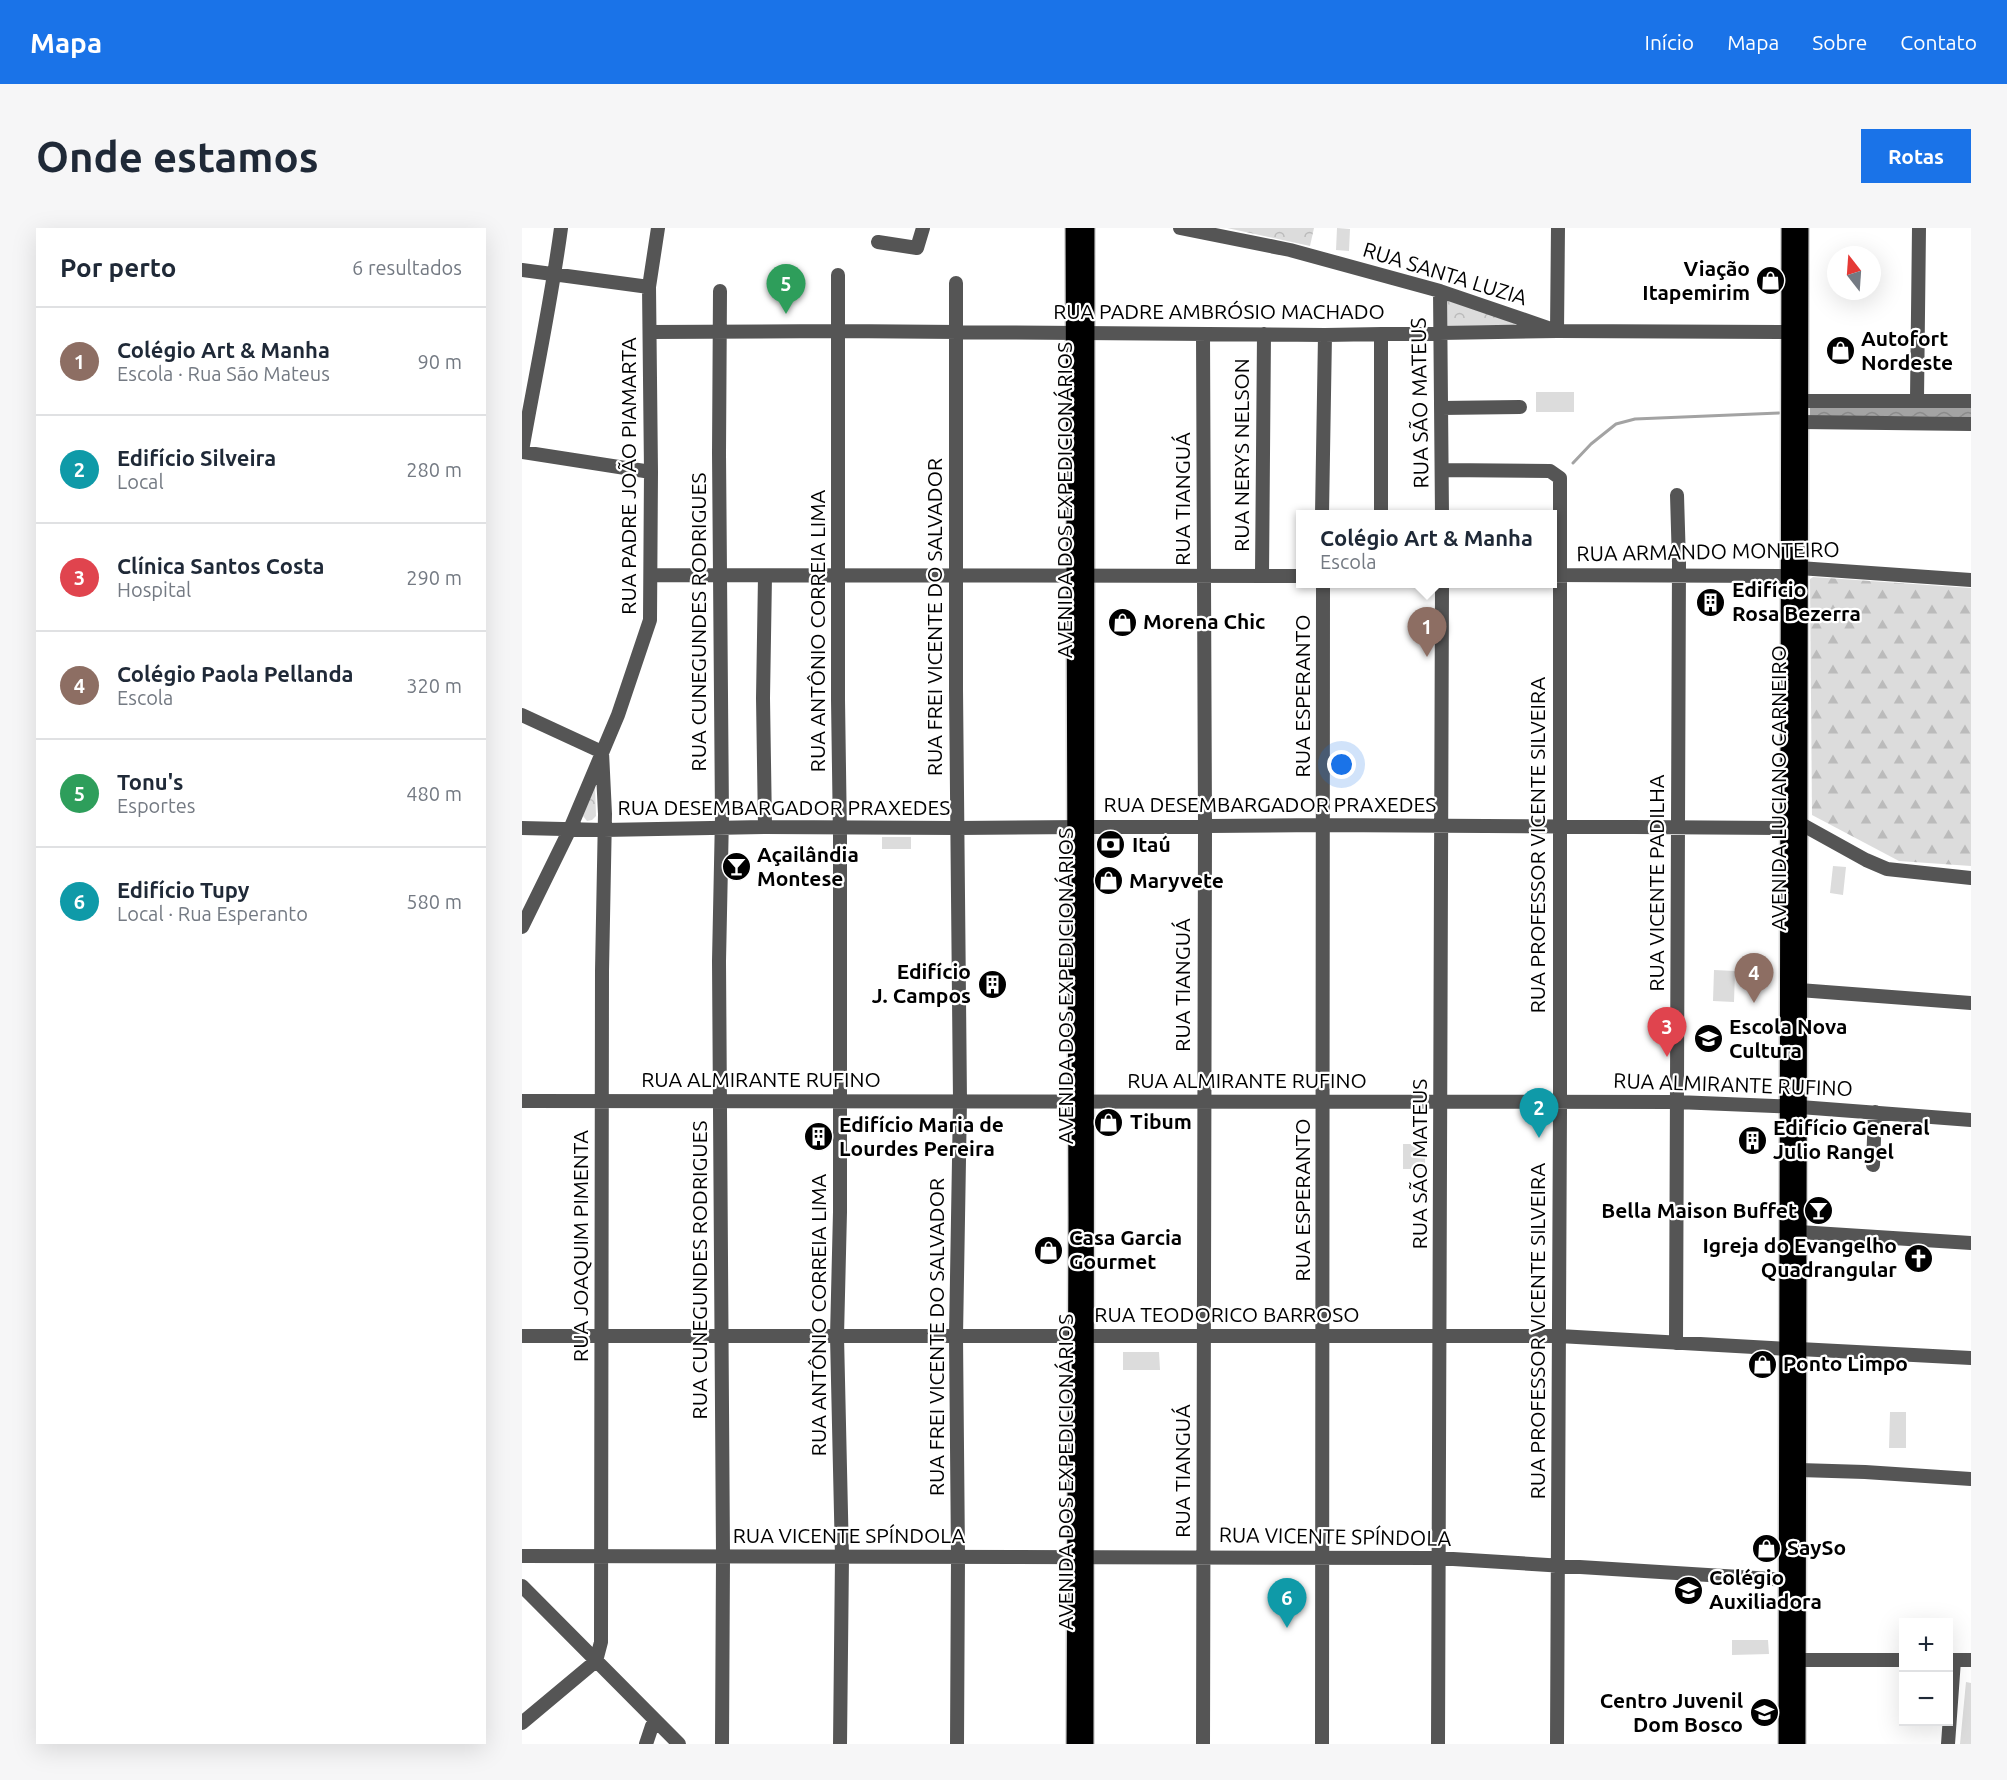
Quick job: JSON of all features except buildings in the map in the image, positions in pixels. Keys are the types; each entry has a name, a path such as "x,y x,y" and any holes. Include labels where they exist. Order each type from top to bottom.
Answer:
{"main road":[{"name":"AVENIDA DOS EXPEDICIONÁRIOS","path":"1073,228 1080,332"},
{"name":"AVENIDA DOS EXPEDICIONÁRIOS","path":"1074,1744 1080,1557 1081,1336 1080,332 1087,228"},
{"name":"AVENIDA LUCIANO CARNEIRO","path":"1789,228 1788,332 1797,411"},
{"name":"AVENIDA LUCIANO CARNEIRO","path":"1798,1744 1799,1470 1793,1349 1793,923 1794,572 1801,228"},
{"name":"AVENIDA LUCIANO CARNEIRO","path":"1786,1744 1787,1580 1793,1349 1799,1232 1793,1106 1799,990 1793,923"},
{"name":"AVENIDA DOS EXPEDICIONÁRIOS","path":"1080,1557 1086,1744"}],"street":[{"path":"561,228 555,274 522,452 651,472"},
{"name":"RUA PADRE JOÃO PIAMARTA","path":"522,927 570,829 618,715 650,620 649,287 658,228"},
{"path":"879,242 918,248 922,228"},
{"name":"RUA SANTA LUZIA","path":"1180,228 1198,229 1290,250 1440,291 1557,331"},
{"path":"1557,331 1558,228"},
{"path":"1917,399 1919,228"},
{"path":"522,270 649,287"},
{"name":"RUA ANTÔNIO CORREIA LIMA","path":"838,275 840,1212 837,1336 842,1557 840,1744"},
{"name":"RUA FREI VICENTE DO SALVADOR","path":"956,283 960,1101 956,1336 957,1744"},
{"name":"RUA CUNEGUNDES RODRIGUES","path":"720,291 719,575 722,827 719,960 722,1744"},
{"name":"RUA SÃO MATEUS","path":"1440,291 1442,510"},
{"name":"RUA PADRE AMBRÓSIO MACHADO","path":"650,333 839,331 1324,335 1557,331 1788,332"},
{"name":"RUA TIANGUÁ","path":"1203,334 1205,826 1203,1744"},
{"name":"RUA NERYS NELSON","path":"1262,575 1264,334"},
{"path":"1381,334 1381,510"},
{"path":"1322,510 1324,335"},
{"path":"1797,411 1917,399 1971,401"},
{"path":"1441,408 1520,406"},
{"path":"1797,411 1971,424"},
{"name":"RUA PROFESSOR VICENTE SILVEIRA","path":"1442,470 1550,471 1556,474 1560,478 1557,553"},
{"name":"RUA VICENTE PADILHA","path":"1676,1343 1679,576 1677,495"},
{"name":"RUA ARMANDO MONTEIRO","path":"1557,575 1679,576 1794,572 1971,580"},
{"path":"651,575 1296,576"},
{"path":"765,576 763,698 765,826"},
{"name":"RUA ESPERANTO","path":"1322,1744 1326,1218 1323,1102 1323,588"},
{"name":"RUA SÃO MATEUS","path":"1438,1744 1442,588"},
{"name":"RUA PROFESSOR VICENTE SILVEIRA","path":"1556,588 1560,1101 1557,1744"},
{"path":"522,715 602,752"},
{"name":"RUA PADRE JOÃO PIAMARTA","path":"602,752 605,790 604,830"},
{"name":"RUA DESEMBARGADOR PRAXEDES","path":"522,828 604,830 765,826 957,828 1440,825 1559,828 1794,826"},
{"path":"1794,826 1887,869 1971,878"},
{"name":"RUA JOAQUIM PIMENTA","path":"596,1661 601,1642 602,1556 604,830"},
{"path":"1799,990 1971,1002"},
{"name":"RUA ALMIRANTE RUFINO","path":"522,1101 1677,1102 1793,1106 1971,1120"},
{"path":"1873,1165 1875,1112"},
{"path":"1799,1232 1971,1243"},
{"name":"RUA TEODORICO BARROSO","path":"522,1336 1559,1336 1971,1358"},
{"path":"1799,1470 1971,1479"},
{"name":"RUA VICENTE SPÍNDOLA","path":"522,1556 1437,1558 1787,1580"},
{"path":"522,1586 679,1744"},
{"path":"1799,1660 1899,1660"},
{"path":"1953,1660 1971,1660"},
{"path":"522,1723 596,1661"},
{"path":"1948,1744 1951,1672"},
{"path":"646,1744 652,1726 657,1722"}],"green space":[{"path":"1227,228 1314,228 1310,246"},
{"path":"1337,228 1350,229 1349,251 1336,250"},
{"path":"1447,300 1514,323 1515,325 1446,326"},
{"path":"1536,392 1574,392 1574,412 1536,412"},
{"path":"1813,577 1971,588 1971,866 1899,861 1812,815 1810,579"},
{"path":"595,784 596,816 587,821 583,816"},
{"path":"882,837 911,837 911,849 882,849"},
{"path":"1833,866 1846,867 1843,895 1830,893"},
{"path":"1714,970 1735,971 1734,1002 1713,1001"},
{"path":"1403,1144 1425,1144 1425,1169 1403,1169"},
{"path":"1123,1352 1159,1352 1160,1370 1123,1370"},
{"path":"1890,1412 1906,1412 1906,1448 1889,1448"},
{"path":"1732,1640 1768,1640 1769,1654 1732,1655"},
{"path":"1966,1682 1971,1683 1971,1744 1960,1744"}],"water":[{"path":"1810,407 1971,408 1971,417 1810,416"}],"waterway":[{"path":"1573,463 1591,444 1616,424 1635,419 1779,413"}],"place":[{"name":"Viação Itapemirim","path":"1771,281"},
{"name":"Tonu's","path":"786,314"},
{"name":"Autofort Nordeste","path":"1840,351"},
{"name":"Edifício Rosa Bezerra","path":"1711,602"},
{"name":"Morena Chic","path":"1122,622"},
{"name":"Colégio Art & Manha","path":"1427,657"},
{"name":"Itaú","path":"1111,845"},
{"name":"Açailândia Montese","path":"736,867"},
{"name":"Maryvete","path":"1108,881"},
{"name":"Edifício J. Campos","path":"992,984"},
{"name":"Colégio Paola Pellanda","path":"1754,1003"},
{"name":"Escola Nova Cultura","path":"1708,1039"},
{"name":"Clínica Santos Costa","path":"1667,1057"},
{"name":"Tibum","path":"1109,1122"},
{"name":"Edifício Maria de Lourdes Pereira","path":"818,1137"},
{"name":"Edifício Silveira","path":"1539,1138"},
{"name":"Edifício General Julio Rangel","path":"1752,1140"},
{"name":"Bella Maison Buffet","path":"1818,1211"},
{"name":"Casa Garcia Gourmet","path":"1048,1250"},
{"name":"Igreja do Evangelho Quadrangular","path":"1918,1258"},
{"name":"Ponto Limpo","path":"1762,1364"},
{"name":"SaySo","path":"1766,1548"},
{"name":"Colégio Auxiliadora","path":"1688,1590"},
{"name":"Edifício Tupy","path":"1287,1628"},
{"name":"Centro Juvenil Dom Bosco","path":"1764,1713"}]}
